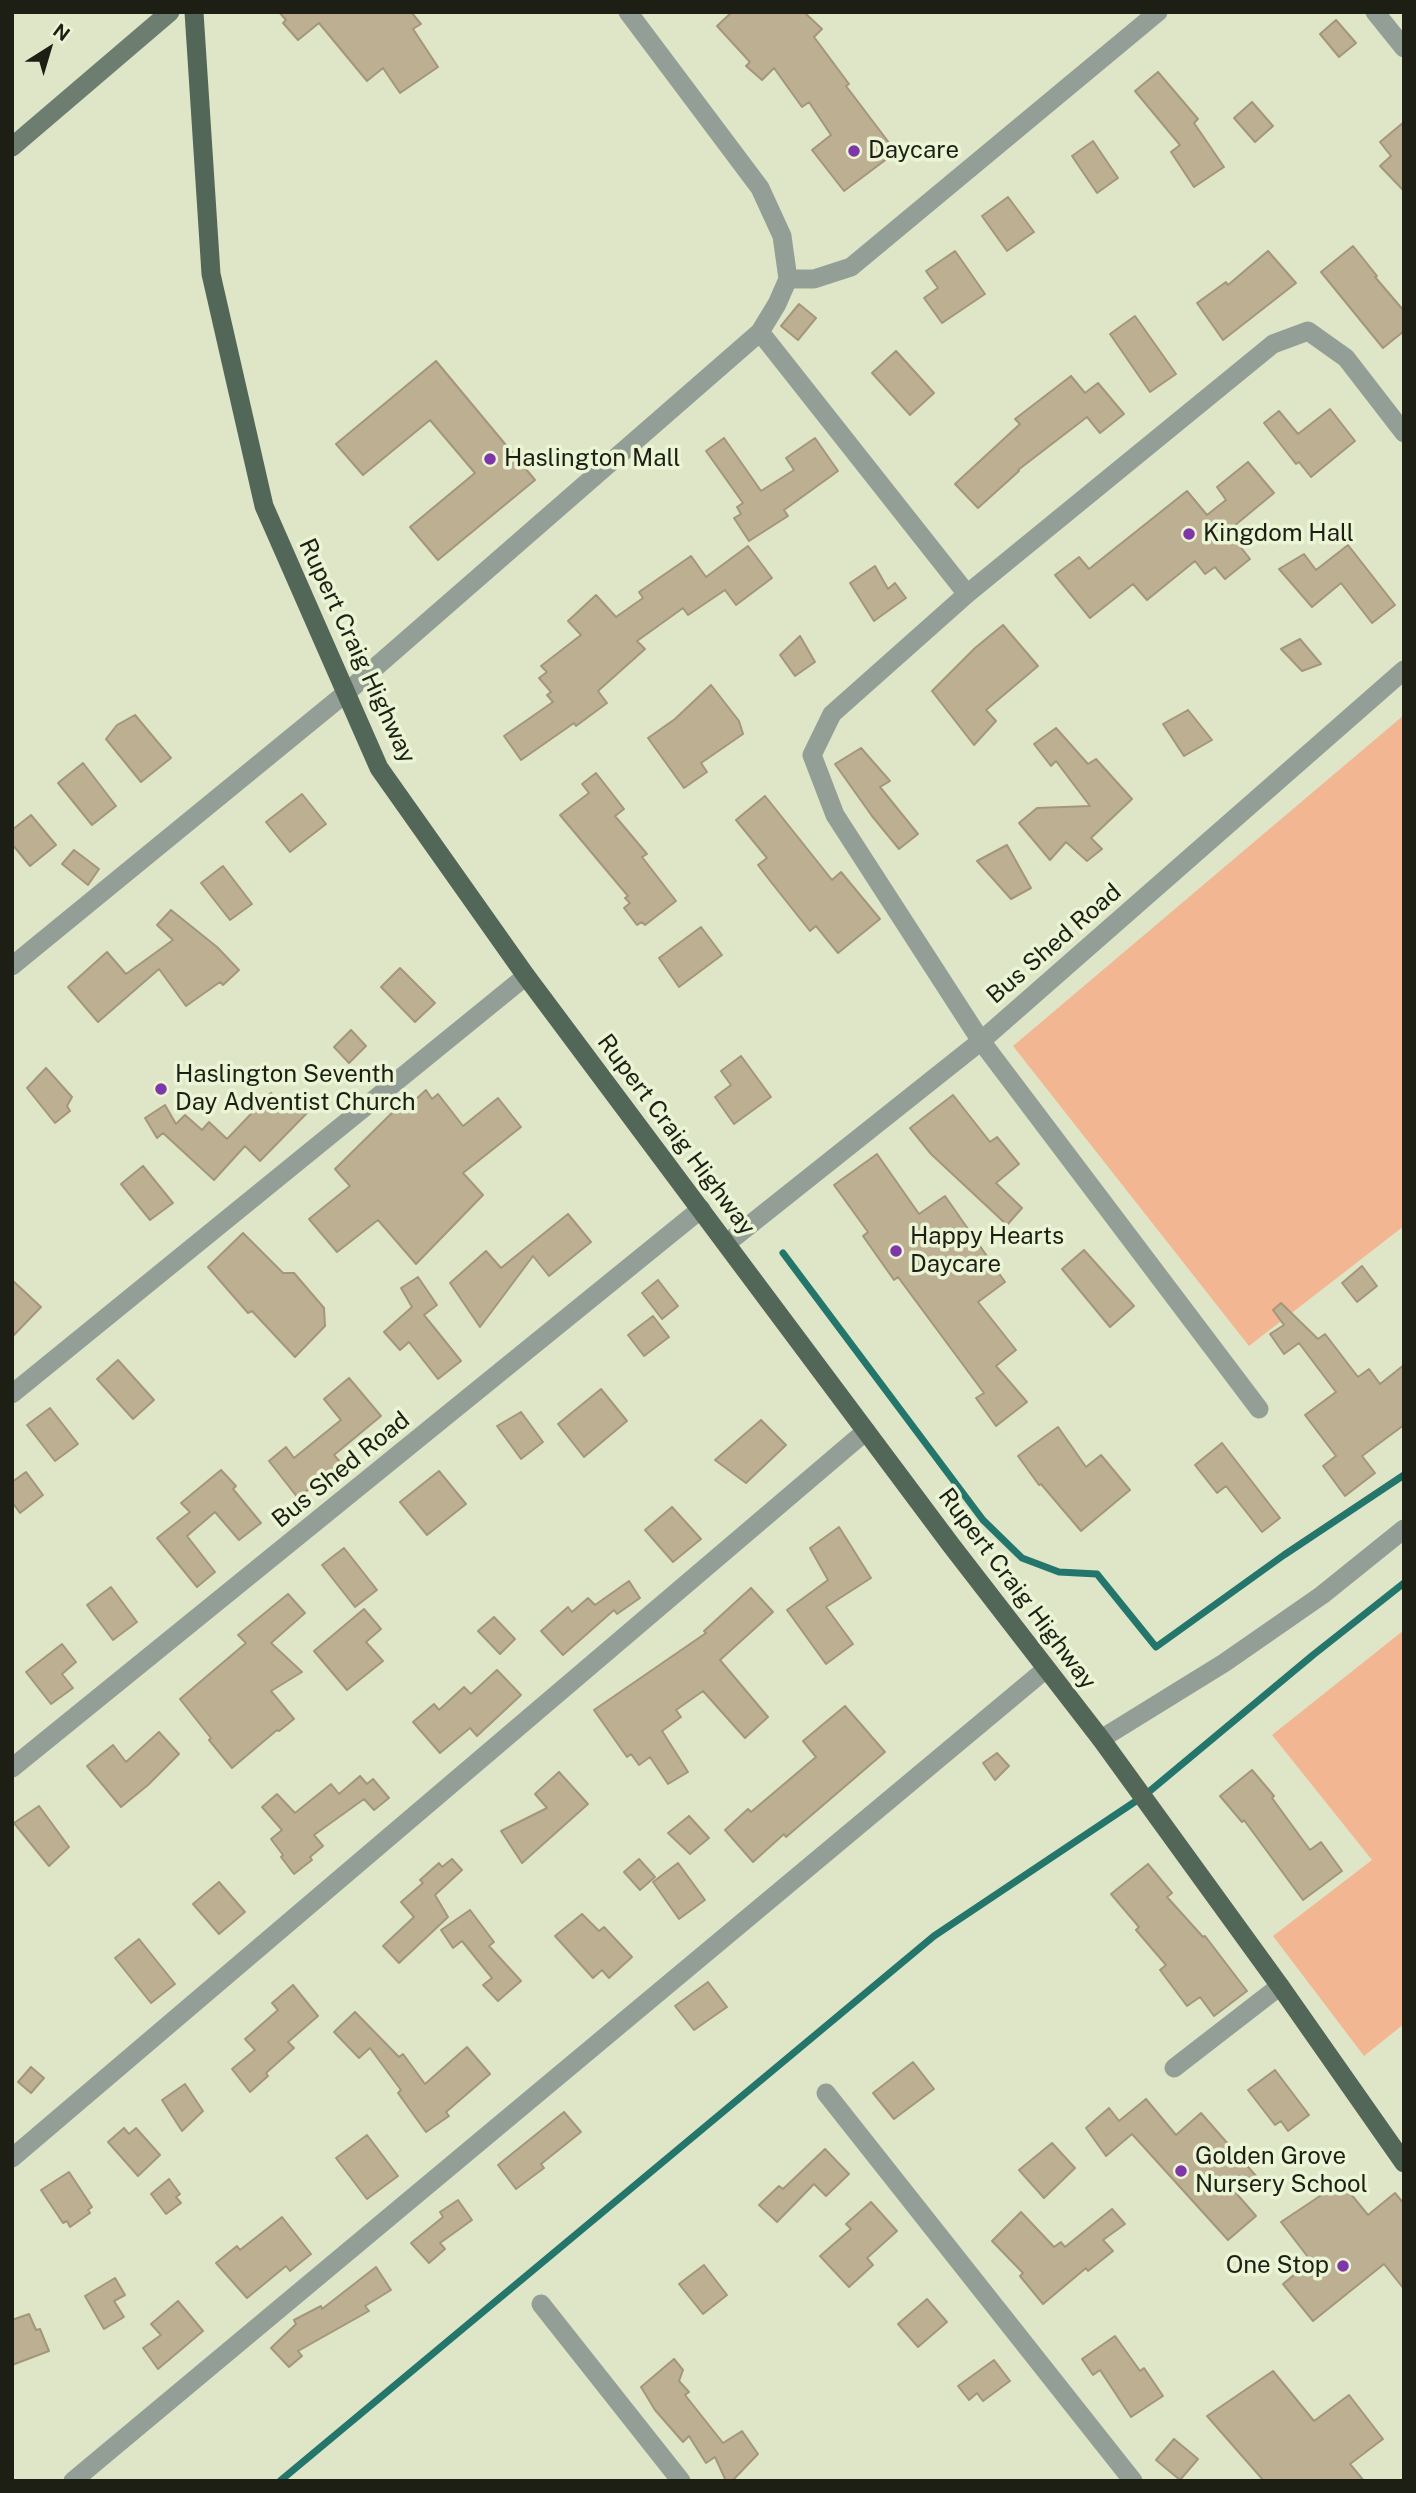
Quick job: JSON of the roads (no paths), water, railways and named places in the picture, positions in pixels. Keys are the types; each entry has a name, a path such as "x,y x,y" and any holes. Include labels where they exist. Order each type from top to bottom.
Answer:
{"main road":[{"path":"12,147 170,12"},
{"name":"Rupert Craig Highway","path":"194,12 211,274 264,506 379,768 526,976 866,1431 1101,1739 1404,2163"}],"street":[{"path":"12,966 346,692 760,332 788,279 782,236 760,188 628,12"},
{"path":"788,279 814,279 851,267 1158,12"},
{"path":"1375,12 1404,48"},
{"path":"1259,1409 981,1041 835,815 812,755 832,714 967,594 1273,344 1308,331 1346,358 1404,433"},
{"path":"760,332 967,594"},
{"name":"Bus Shed Road","path":"727,1243 981,1041 1404,670"},
{"path":"12,1394 526,976"},
{"name":"Bus Shed Road","path":"12,1768 701,1209"},
{"path":"12,2158 866,1431"},
{"path":"1101,1739 1224,1663 1322,1595 1404,1529"},
{"path":"74,2481 1046,1669"},
{"path":"1174,2068 1280,1986"},
{"path":"826,2094 1133,2481"},
{"path":"541,2304 681,2481"}],"waterway":[{"path":"783,1253 983,1520 1022,1558 1059,1572 1097,1574 1156,1647 1284,1555 1404,1475"},
{"path":"280,2481 934,1936 1145,1795 1404,1583"}],"place":[{"name":"Daycare","path":"854,151"},
{"name":"Haslington Mall","path":"490,459"},
{"name":"Kingdom Hall","path":"1189,534"},
{"name":"Haslington Seventh Day Adventist Church","path":"161,1089"},
{"name":"Happy Hearts Daycare","path":"896,1251"},
{"name":"Golden Grove Nursery School","path":"1181,2171"},
{"name":"One Stop","path":"1343,2266"}]}
